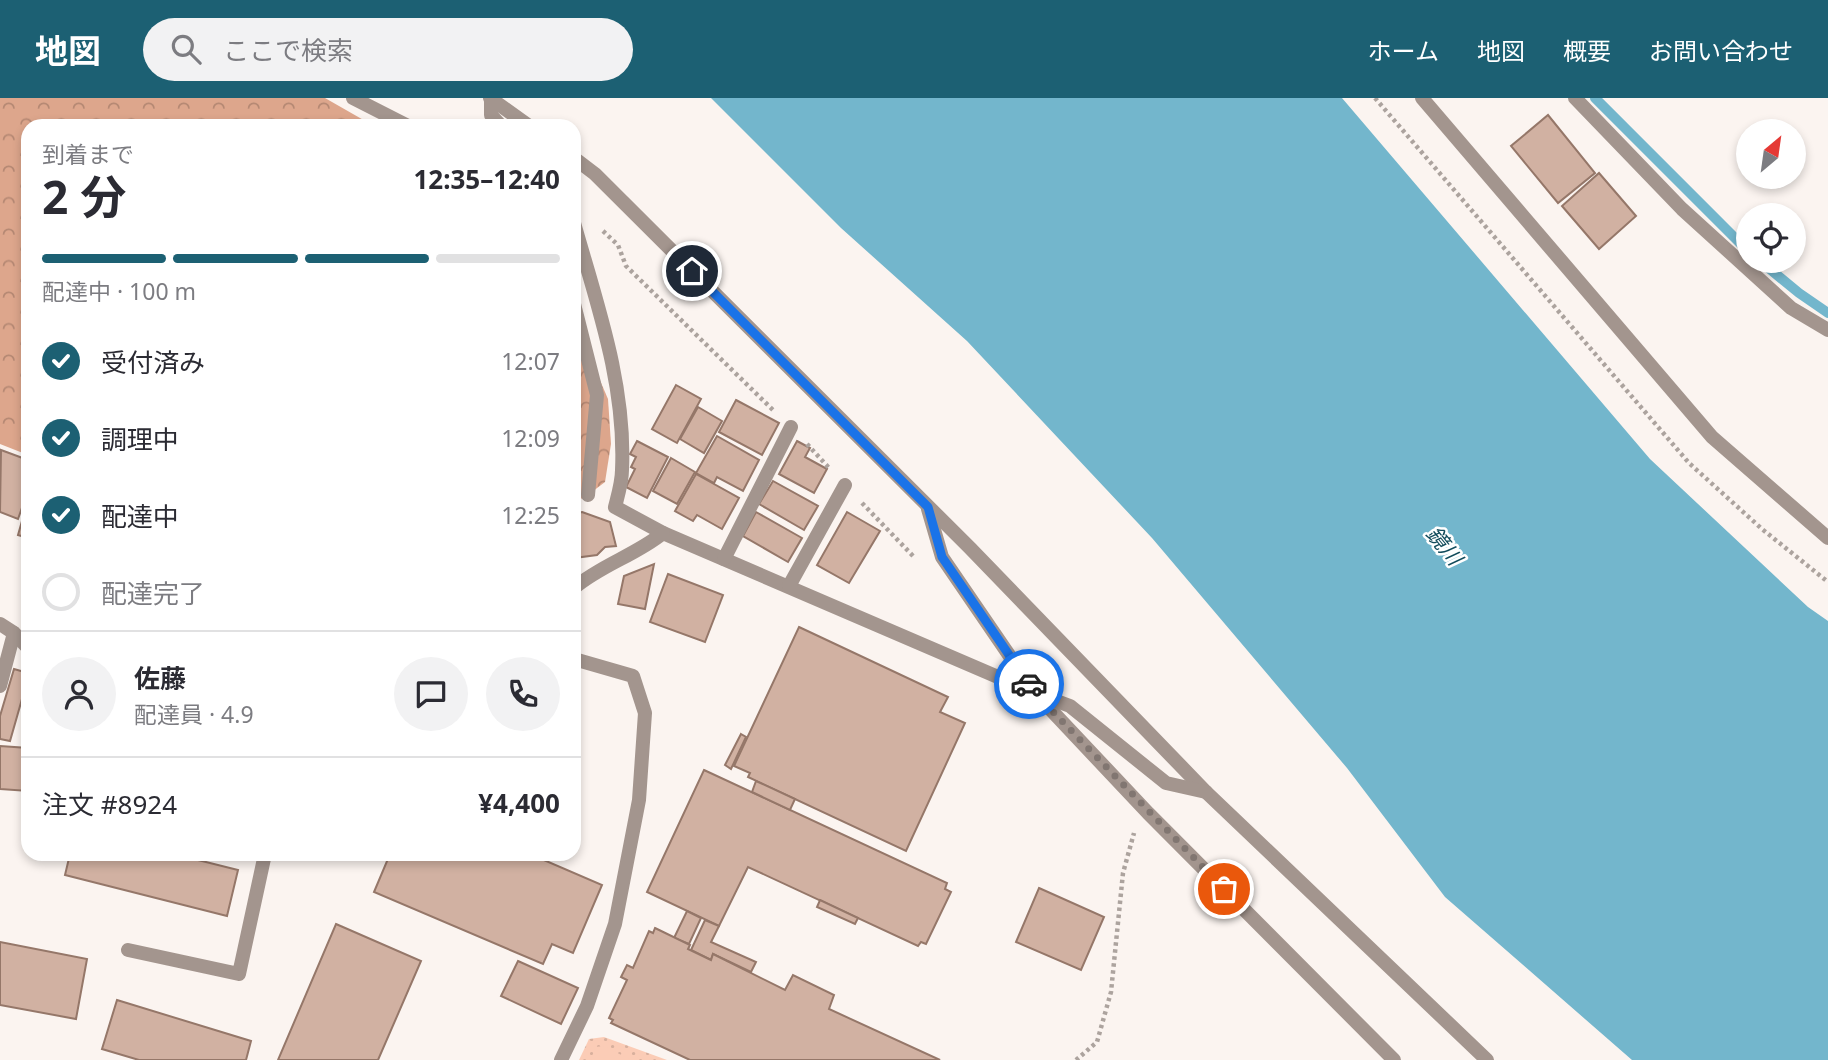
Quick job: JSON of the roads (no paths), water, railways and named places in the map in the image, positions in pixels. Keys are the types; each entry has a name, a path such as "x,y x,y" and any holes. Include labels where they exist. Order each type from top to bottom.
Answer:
{"street":[{"path":"353,98 394,119"},
{"path":"491,98 491,116 494,119"},
{"path":"491,98 520,119"},
{"path":"1422,98 1712,437 1828,538"},
{"path":"1575,98 1682,209 1791,308 1828,330"},
{"path":"581,163 596,174 928,507 1206,792 1487,1060"},
{"path":"581,248 609,347 620,404 622,472 615,507 663,533 1070,706 1166,783 1206,792"},
{"path":"581,332 597,395 588,495"},
{"path":"724,559 791,428"},
{"path":"789,586 845,485"},
{"path":"928,507 942,557 1035,693 1148,813 1394,1060"},
{"path":"581,584 644,548 663,533"},
{"path":"0,624 21,640"},
{"path":"0,686 14,633"},
{"path":"561,1060 587,1006 615,924 639,800 645,713 632,676 581,661"},
{"path":"128,950 239,974 263,861"}],"water":[{"name":"鏡川","path":"711,98 1342,98 1650,459 1808,607 1828,621 1828,1060 1632,1060 1445,897 1347,768 1152,538 967,341 841,228"}],"waterway":[{"path":"1595,98 1736,239"},
{"path":"1775,273 1828,313"}]}
